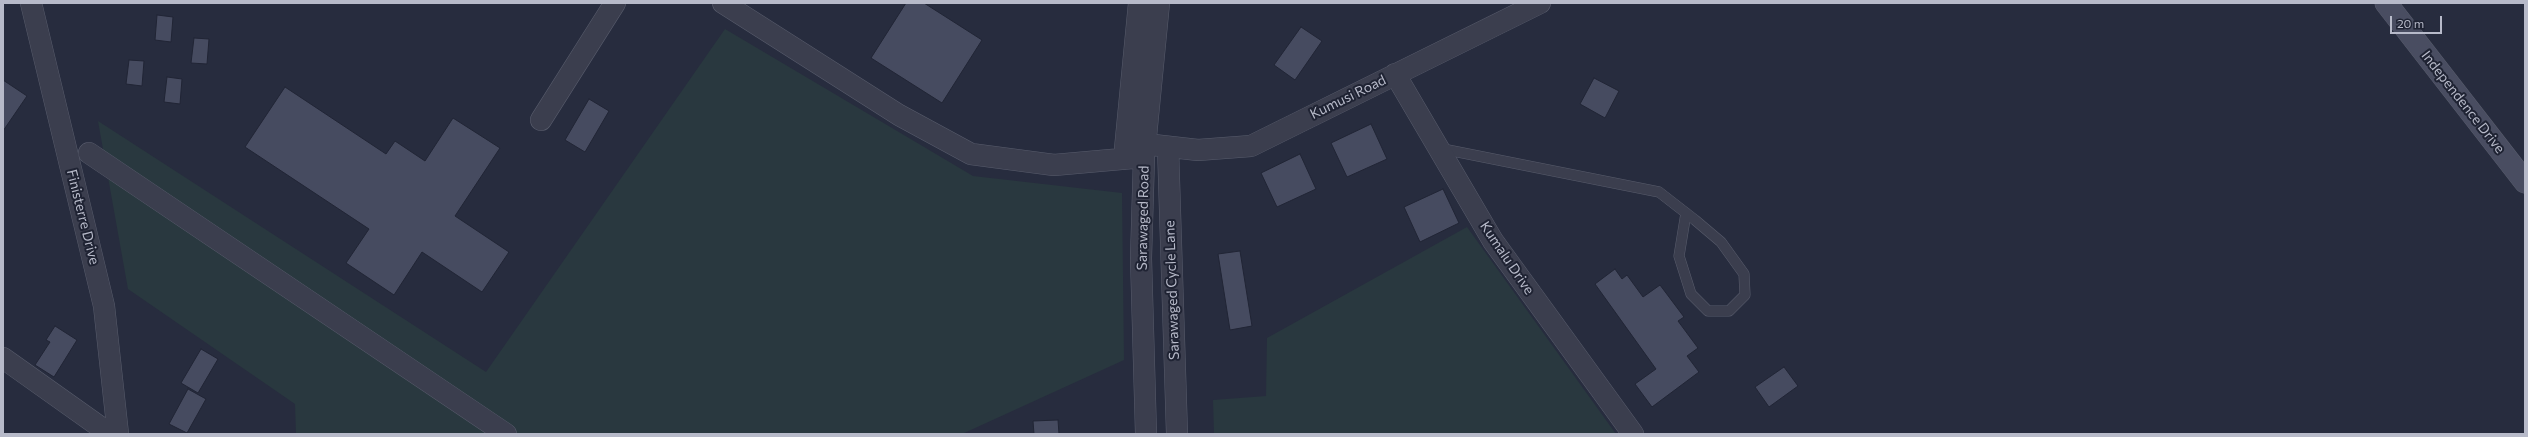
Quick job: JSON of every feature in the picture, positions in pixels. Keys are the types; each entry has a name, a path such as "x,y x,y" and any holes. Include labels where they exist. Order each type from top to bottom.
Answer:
{"main road":[{"name":"Independence Drive","path":"2386,3 2525,182"}],"street":[{"name":"Finisterre Drive","path":"31,3 104,306 118,434"},
{"path":"541,120 615,3"},
{"name":"Kumusi Road","path":"723,3 899,115 971,154 1054,165 1138,154 1168,146 1198,150 1251,146 1540,3"},
{"path":"1138,154 1139,3"},
{"name":"Sarawaged Road","path":"1146,434 1138,154 1159,3"},
{"name":"Kumalu Drive","path":"1395,74 1493,241 1633,434"},
{"name":"Sarawaged Cycle Lane","path":"1168,146 1177,434"},
{"path":"90,153 506,434"},
{"path":"3,358 110,434"}],"lane":[{"path":"1438,148 1659,192 1686,213 1721,242 1744,274 1744,295 1729,311 1708,311 1691,294 1679,256 1686,213"}],"shaded area":[{"path":"725,29 973,176 1122,193 1124,360 962,434 296,434 295,404 128,289 98,121 486,372"},
{"path":"1467,227 1616,434 1214,434 1213,400 1266,396 1267,338"}],"building":[{"path":"906,3 924,3 982,40 942,103 871,58"},
{"path":"157,15 173,17 171,42 155,40"},
{"path":"1301,27 1322,41 1295,80 1274,65"},
{"path":"194,38 209,39 207,64 191,63"},
{"path":"129,60 144,61 142,86 126,84"},
{"path":"167,77 182,79 180,104 164,102"},
{"path":"1594,78 1619,91 1605,118 1580,104"},
{"path":"3,80 27,96 3,131"},
{"path":"285,87 386,154 395,141 425,161 453,118 500,148 455,216 509,252 482,292 422,252 394,295 346,263 369,229 245,147"},
{"path":"589,99 609,111 585,152 565,140"},
{"path":"1371,124 1387,159 1347,177 1331,143"},
{"path":"1300,154 1316,189 1277,207 1261,173"},
{"path":"1443,189 1459,223 1420,242 1404,207"},
{"path":"1240,251 1252,326 1230,330 1218,254"},
{"path":"1615,269 1622,279 1627,275 1643,297 1660,285 1684,317 1678,321 1698,348 1687,356 1699,372 1652,407 1635,384 1656,369 1595,284"},
{"path":"55,326 77,340 54,377 35,365 50,342 46,340"},
{"path":"201,349 218,359 198,393 181,383"},
{"path":"1784,367 1798,386 1769,407 1755,387"},
{"path":"188,389 206,399 187,433 169,424"},
{"path":"1058,420 1059,434 1034,434 1033,421"}]}
